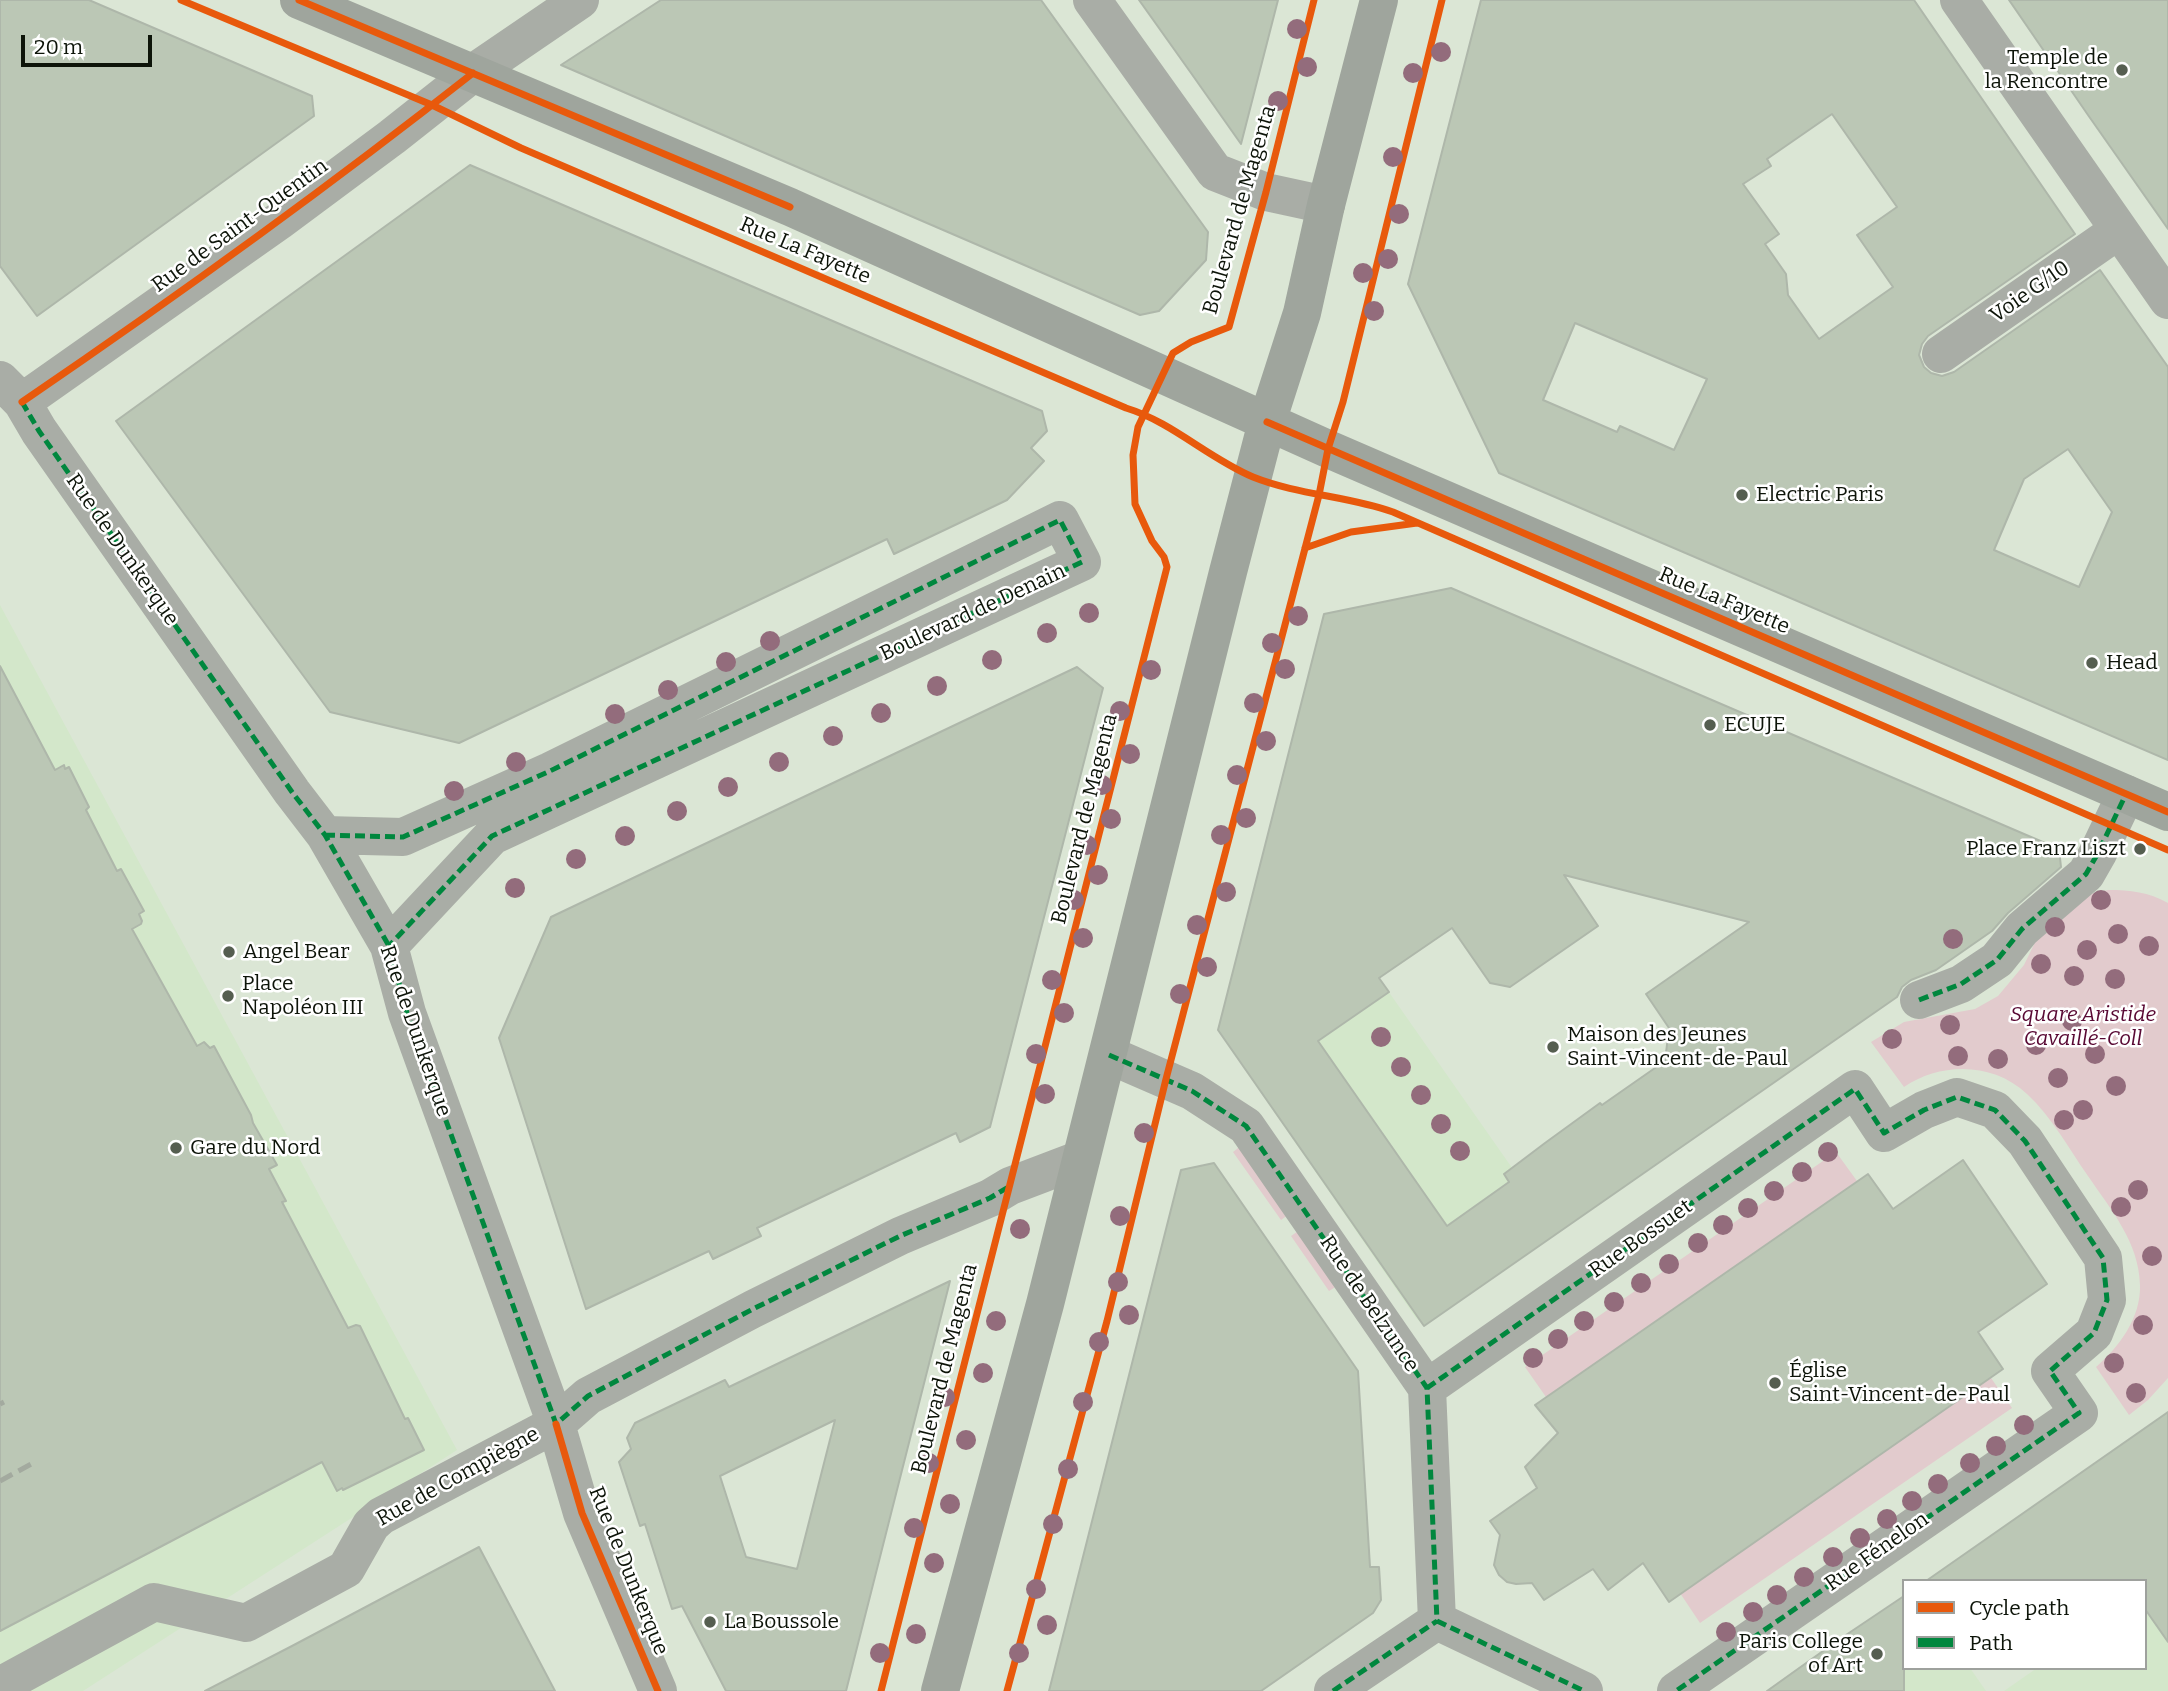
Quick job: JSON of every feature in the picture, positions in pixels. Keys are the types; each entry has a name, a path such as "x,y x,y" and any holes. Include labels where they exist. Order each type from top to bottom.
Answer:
{"main road":[{"name":"Rue La Fayette","path":"299,0 790,207 1267,422 2168,812"},
{"path":"940,1691 1042,1314 1267,422 1302,313 1326,205 1379,0"}],"street":[{"name":"Rue de Saint-Quentin","path":"11,391 279,220 473,73 580,0"},
{"path":"1092,0 1215,172 1266,192 1326,205"},
{"path":"1959,0 2168,300"},
{"name":"Voie G/10","path":"1941,354 2119,230"},
{"name":"Rue de Dunkerque","path":"11,391 292,792 325,835 389,946 407,1013 556,1424 582,1513 658,1691"},
{"name":"Boulevard de Denain","path":"325,835 403,837 576,759 1060,520 1082,562 492,836 389,946"},
{"path":"1919,1000 1961,984 1997,960 2022,929 2086,874 2126,794"},
{"name":"Rue de Belzunce","path":"1108,1055 1192,1091 1246,1126 1427,1388 1437,1621"},
{"name":"Rue Bossuet","path":"1427,1388 1855,1089 1884,1133 1924,1111 1958,1097 1995,1110 2025,1141 2103,1258 2107,1300 2094,1333 2050,1371 2079,1413"},
{"name":"Rue de Compiègne","path":"0,1686 155,1602 246,1623 346,1569 371,1525 381,1516 556,1424 588,1396 753,1309 900,1236 990,1198 1010,1186 1081,1159"},
{"name":"Rue Fénelon","path":"1676,1691 2079,1413"},
{"path":"1333,1691 1437,1621 1584,1691"}],"shaded area":[{"path":"0,605 457,1450 83,1691 0,1691"},
{"path":"1379,978 1557,1232 1427,1324 1416,1318 1246,1071"},
{"name":"Paris College of Art","path":"1902,1597 1902,1670 1971,1670 1986,1691 1876,1691 1840,1640"},
{"path":"2147,1612 2168,1642 2168,1691 2004,1691 2034,1670 2147,1670"}],"green space":[{"name":"Square Aristide Cavaillé-Coll","path":"2108,890 2139,892 2168,903 2168,1378 2148,1400 2129,1415 2096,1367 2120,1341 2137,1309 2140,1285 2135,1255 2114,1214 2060,1134 2027,1094 2013,1083 1983,1071 1967,1069 1934,1073 1904,1087 1871,1042 1904,1022 1975,1009 1998,996 2024,965 2043,926 2081,896"},
{"path":"1247,1141 1295,1210 1281,1220 1233,1152"},
{"path":"1836,1152 1857,1181 1546,1397 1525,1367"},
{"path":"1307,1225 1345,1281 1329,1291 1291,1236"},
{"path":"1991,1378 2012,1408 1700,1623 1680,1593"}],"building":[{"path":"0,0 89,0 312,96 314,116 37,316 0,266"},
{"path":"661,0 1041,0 1208,232 1206,260 1159,311 1140,315 561,65"},
{"path":"1139,0 1278,0 1241,144 1191,73"},
{"path":"1481,0 1914,0 2075,234 1928,336 1919,355 1924,367 1931,373 1942,376 1954,372 2100,270 2168,367 2168,760 1499,473 1408,284","holes":["1832,114 1897,207 1857,235 1893,287 1819,339 1788,295 1786,274 1765,244 1779,234 1743,184 1771,166 1767,159","1575,323 1707,379 1674,450 1620,426 1617,432 1543,400","2068,449 2112,512 2079,587 1994,550 2024,479"]},
{"path":"2009,0 2168,0 2168,229 2088,115"},
{"path":"470,165 1042,411 1047,431 1031,448 1044,461 1007,500 894,554 887,539 459,743 330,712 116,421"},
{"path":"1451,588 2059,849 2061,867 2008,913 1992,931 1936,970 1911,980 1902,987 1897,997 1424,1326 1218,1030 1324,614","holes":["1564,875 1749,922 1646,994 1669,1028 1665,1061 1602,1105 1600,1103 1504,1174 1509,1182 1447,1226 1318,1041 1389,992 1379,978 1452,928 1490,983 1510,987 1598,926"]},
{"name":"Gare du Nord","path":"0,666 55,770 64,765 65,769 69,767 89,807 86,810 117,871 121,869 144,911 139,914 141,924 132,929 197,1046 204,1042 210,1048 214,1046 277,1165 269,1169 286,1201 282,1202 348,1328 360,1326 405,1419 408,1418 424,1450 337,1491 322,1462 0,1631"},
{"path":"1077,667 1103,688 990,1127 960,1142 956,1133 757,1228 761,1236 713,1259 709,1251 586,1309 499,1038 551,917"},
{"name":"Église Saint-Vincent-de-Paul","path":"1963,1160 2047,1284 1978,1332 2003,1369 1669,1602 1643,1563 1608,1590 1593,1569 1544,1600 1532,1583 1507,1582 1499,1575 1494,1565 1500,1535 1490,1521 1537,1488 1525,1467 1558,1433 1535,1405 1868,1174 1893,1209"},
{"path":"1214,1163 1358,1371 1370,1567 1379,1567 1381,1600 1373,1613 1261,1691 1049,1691 1181,1170"},
{"path":"950,1281 846,1691 726,1691 682,1606 672,1609 645,1524 640,1526 619,1462 631,1449 627,1438 635,1423 725,1380 729,1387","holes":["835,1420 797,1569 746,1557 720,1476"]},
{"path":"2168,1412 2168,1642 2147,1612 2147,1579 1929,1579"},
{"path":"479,1547 555,1691 205,1691 292,1646"},
{"path":"1902,1597 1904,1691 1767,1691"}],"railway":[{"path":"0,1404 4,1402"},
{"path":"0,1481 35,1462"}],"marked path":[{"path":"22,402 39,431 325,835 389,946 407,1013 556,1424 588,1396 753,1309 900,1236 990,1198 1010,1186"},
{"path":"325,835 403,837 550,771 1060,520 1082,562 492,836 389,946"},
{"path":"1919,1000 1961,984 1997,960 2022,929 2086,874 2126,794"},
{"path":"1109,1055 1192,1091 1246,1126 1427,1388 1437,1621"},
{"path":"1427,1388 1855,1089 1884,1133 1924,1110 1957,1097 1995,1110 2025,1141 2103,1258 2107,1300 2094,1333 2050,1371 2079,1413 1676,1691"},
{"path":"1437,1621 1584,1691"},
{"path":"1333,1691 1437,1621"}],"cycle path":[{"path":"181,0 432,105 521,148 1143,414 1253,477 1288,488 1393,512 2168,850"},
{"path":"299,0 790,207"},
{"name":"Boulevard de Magenta","path":"881,1691 1167,567 1135,504 1133,455 1138,427 1173,353 1191,342 1229,327 1314,0"},
{"path":"1007,1691 1107,1321 1166,1079 1319,495 1328,449 1343,402 1442,0"},
{"path":"22,402 250,241 473,73"},
{"path":"1267,422 2168,812"},
{"path":"1305,548 1351,532 1417,523"},
{"path":"556,1424 582,1513 658,1691"}],"place":[{"name":"Temple de la Rencontre","path":"2122,70"},
{"name":"Electric Paris","path":"1742,495"},
{"name":"Head","path":"2092,663"},
{"name":"ECUJE","path":"1710,725"},
{"name":"Place Franz Liszt","path":"2140,849"},
{"name":"Angel Bear","path":"229,952"},
{"name":"Place Napoléon III","path":"228,996"},
{"name":"Maison des Jeunes Saint-Vincent-de-Paul","path":"1553,1047"},
{"name":"Gare du Nord","path":"176,1148"},
{"name":"Église Saint-Vincent-de-Paul","path":"1775,1383"},
{"name":"La Boussole","path":"710,1622"},
{"name":"Paris College of Art","path":"1877,1654"}]}
